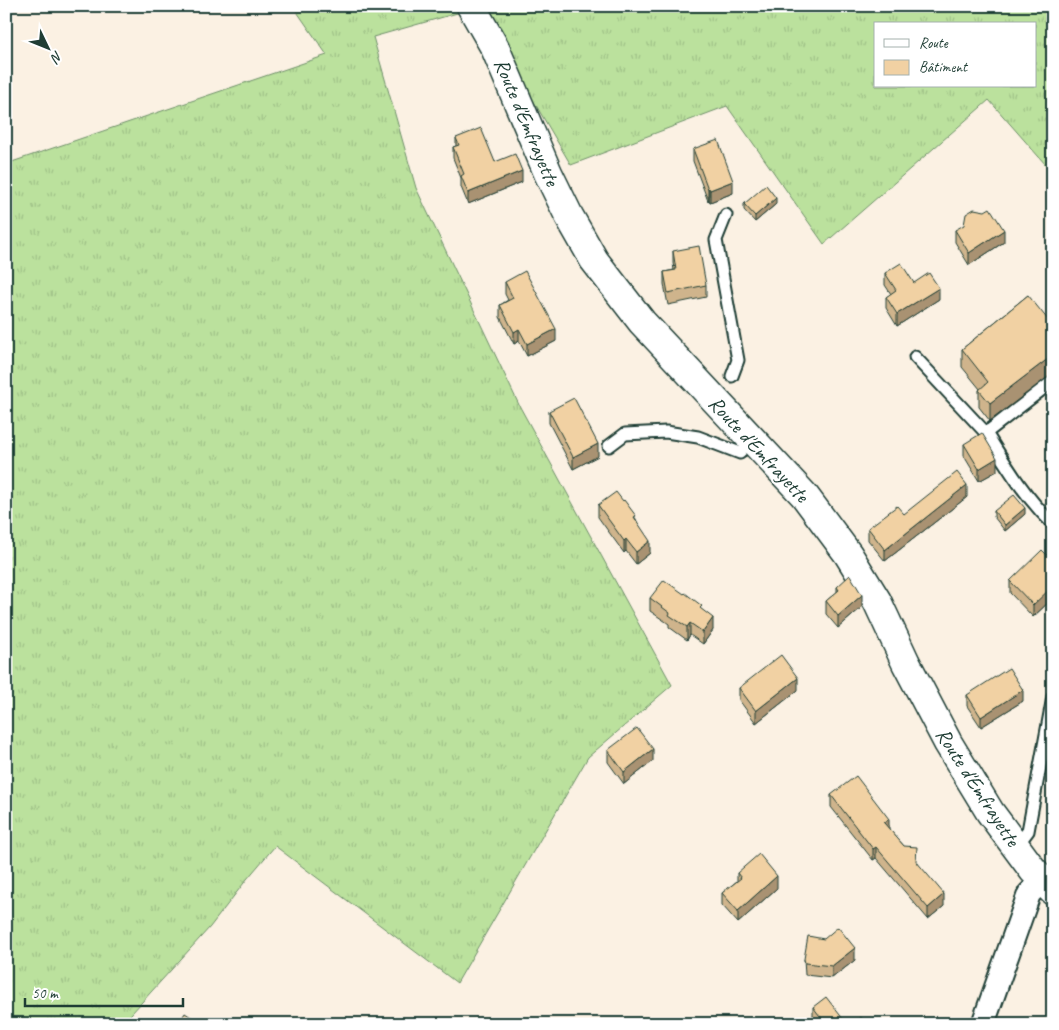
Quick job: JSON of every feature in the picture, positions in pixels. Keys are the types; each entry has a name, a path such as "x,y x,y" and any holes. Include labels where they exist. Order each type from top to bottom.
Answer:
{"street":[{"name":"Route d'Emfrayette","path":"471,6 495,48 548,173 569,216 594,260 642,322 804,495 848,554 877,601 906,663 948,743 990,812 1033,870 1048,885"},
{"path":"983,1024 1029,894 1048,885"}],"lane":[{"path":"726,215 716,240 738,360 732,376"},
{"path":"915,357 986,433 1012,475 1053,524"},
{"path":"986,433 1053,381"},
{"path":"609,446 625,434 666,432 698,437 740,453"},
{"path":"1016,847 1028,831 1053,697"}],"green space":[{"path":"293,6 1053,6 1053,173 989,100 824,244 727,106 571,165 486,20 475,8 373,37 416,188 520,407 672,685 588,757 457,983 275,846 210,927 122,1024 6,1024 6,164 327,55"}],"building":[{"path":"481,128 495,162 515,154 522,171 468,193 461,176 464,174 453,147 459,145 456,138"},
{"path":"718,140 733,181 710,190 693,149"},
{"path":"766,185 776,198 755,216 744,204"},
{"path":"990,208 1004,230 969,253 955,230 964,225 966,214 974,209 985,211"},
{"path":"699,246 706,285 668,293 664,272 676,270 673,251"},
{"path":"901,263 914,283 929,273 939,288 897,314 886,297 896,290 885,273"},
{"path":"525,271 556,329 527,344 519,329 514,332 500,305 513,298 505,282"},
{"path":"1028,295 1053,326 1053,355 990,403 979,390 988,382 962,349"},
{"path":"574,398 598,444 573,457 549,411"},
{"path":"982,433 997,458 979,469 964,444"},
{"path":"957,472 967,485 885,550 868,528 897,506 904,514"},
{"path":"616,492 636,516 634,517 650,541 636,552 626,539 624,541 598,505"},
{"path":"1014,495 1025,508 1005,525 994,511"},
{"path":"1042,550 1053,561 1053,578 1048,583 1052,587 1033,605 1010,581"},
{"path":"850,575 862,595 838,616 826,601 839,590 837,587"},
{"path":"664,580 702,606 700,608 713,618 703,632 690,623 687,627 669,615 670,613 650,598"},
{"path":"781,655 798,678 756,711 739,688"},
{"path":"1009,668 1023,690 981,717 967,695"},
{"path":"637,728 653,749 624,772 608,750"},
{"path":"856,776 889,819 884,823 904,846 917,847 916,861 944,894 928,908 876,847 873,849 831,795"},
{"path":"759,854 777,876 738,911 722,893 741,878 737,873"},
{"path":"838,927 855,948 832,966 805,963 808,936 824,939"},
{"path":"826,997 847,1024 826,1024 813,1007"},
{"path":"185,1013 202,1024 178,1024"},
{"path":"861,1017 867,1024 853,1024"}]}
